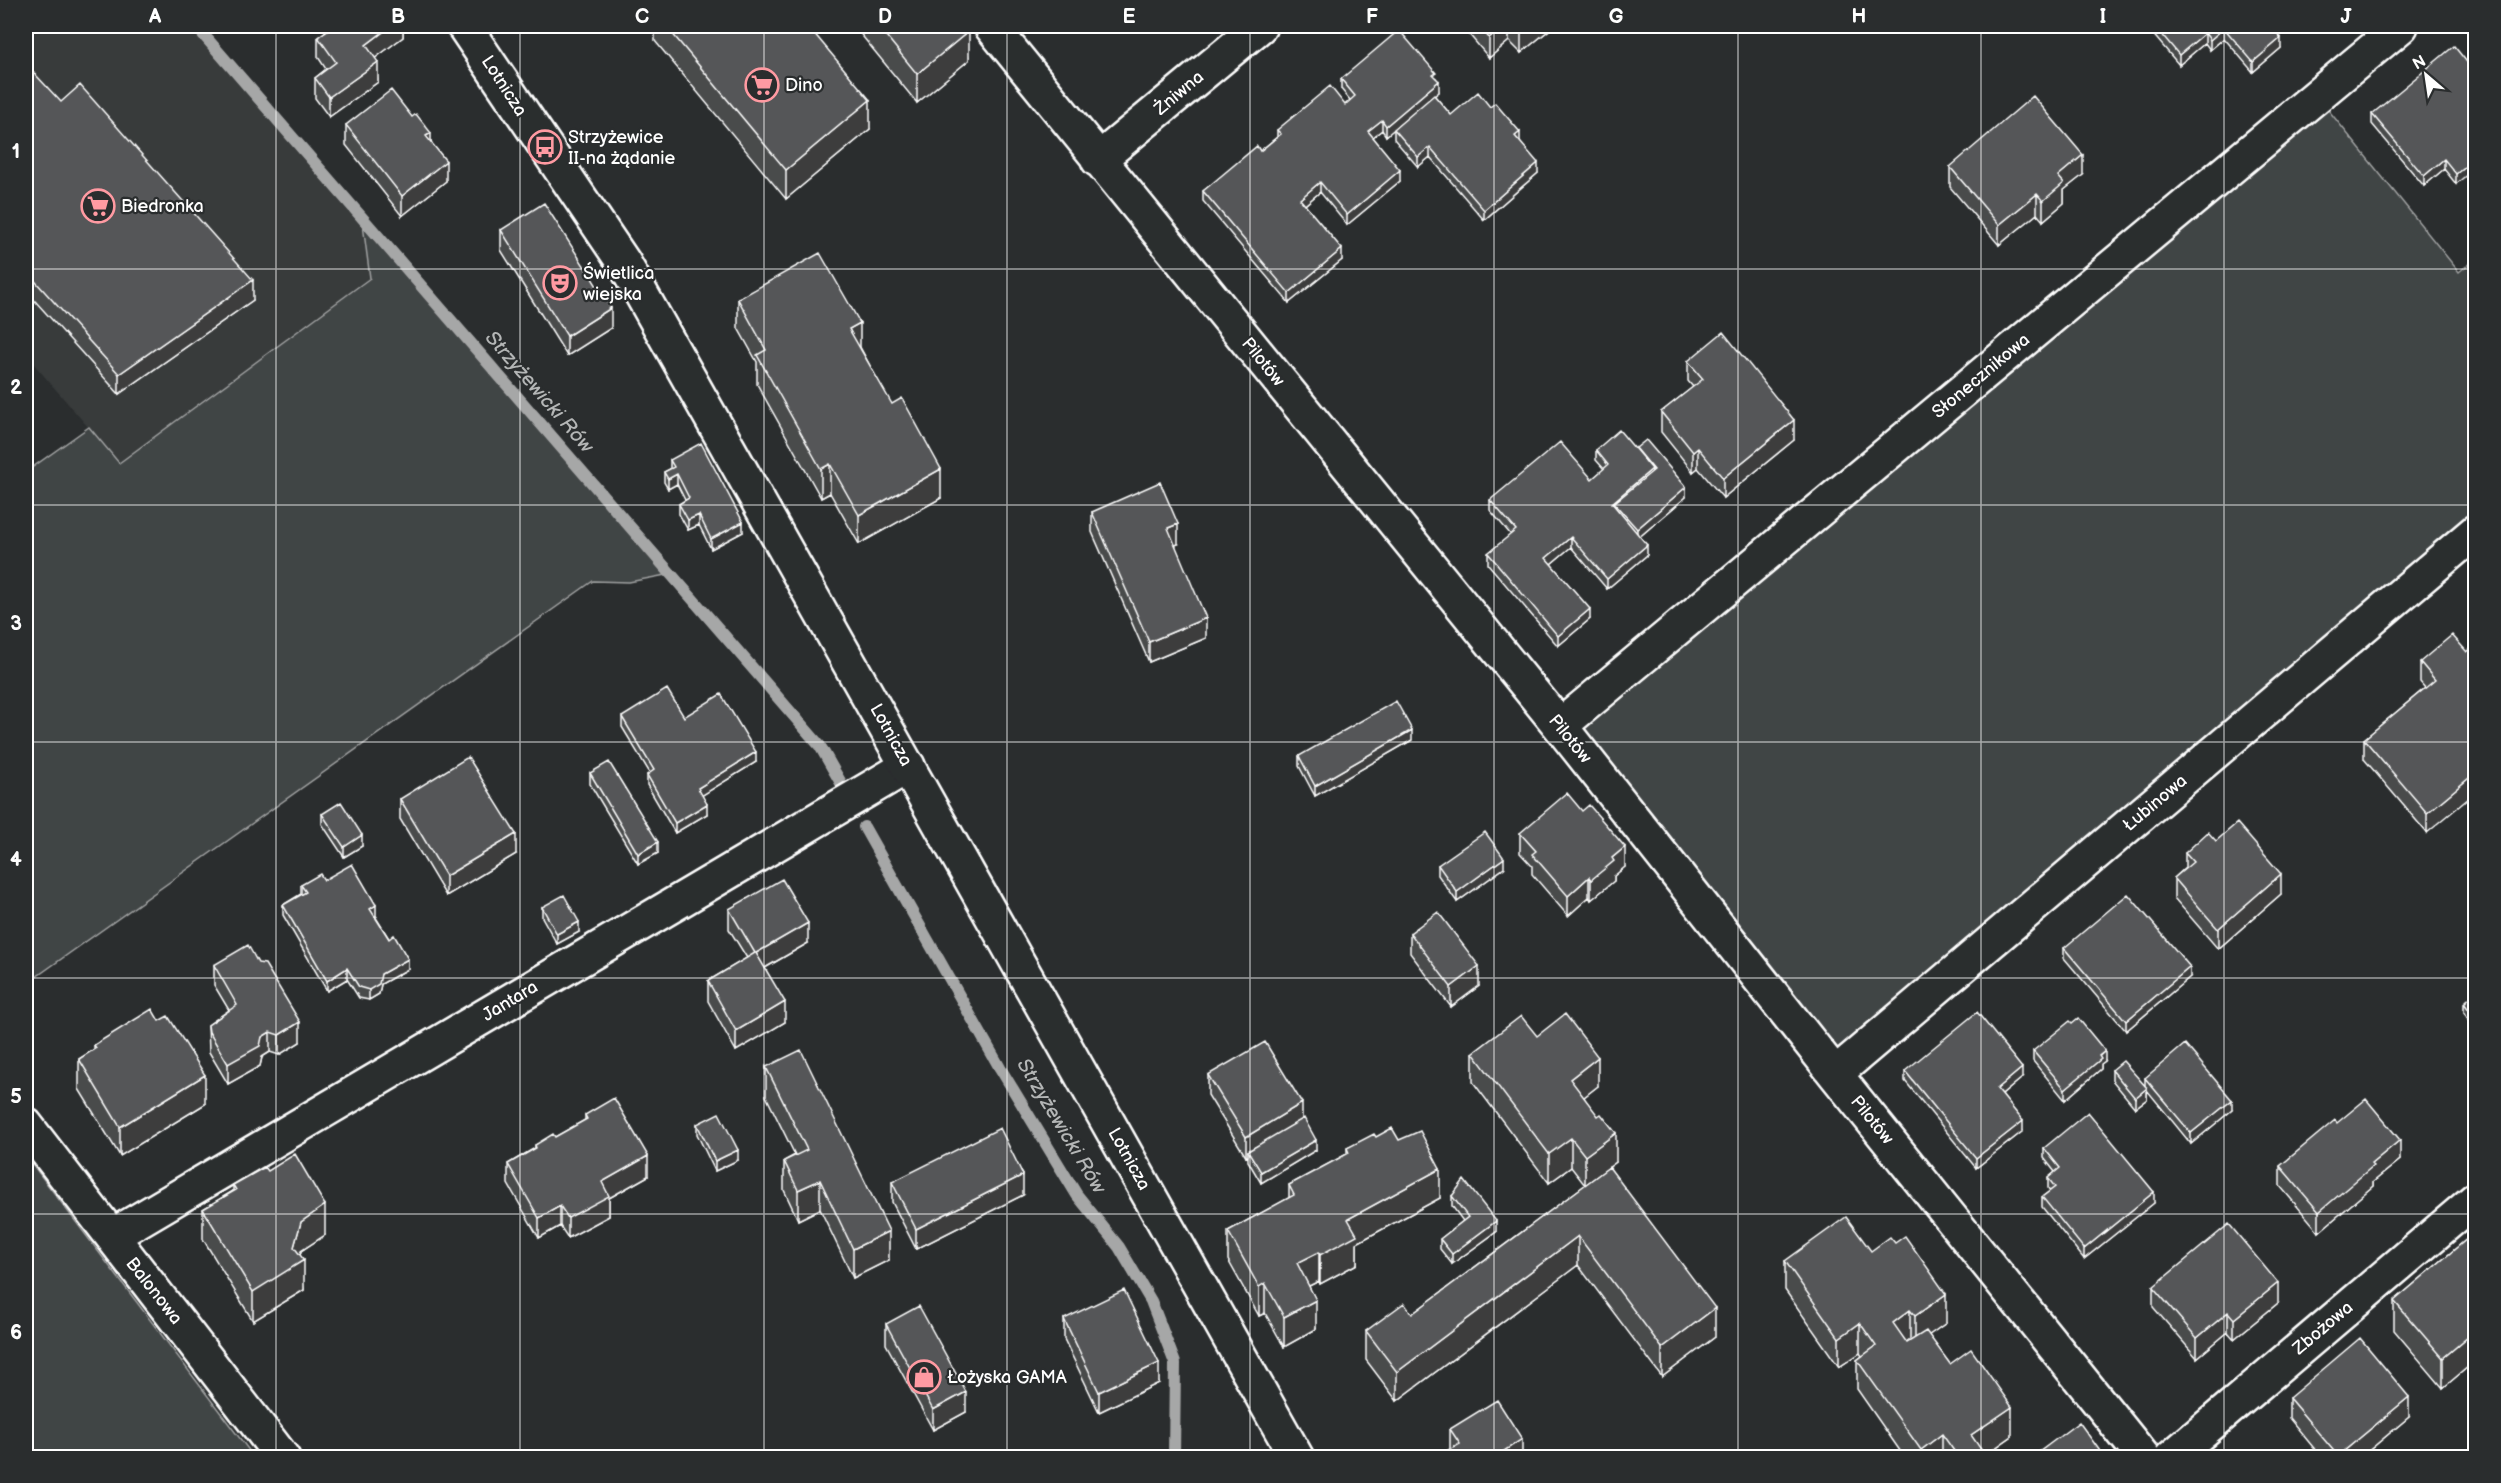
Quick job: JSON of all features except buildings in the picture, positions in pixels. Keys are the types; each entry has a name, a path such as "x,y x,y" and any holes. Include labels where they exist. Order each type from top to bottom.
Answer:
{"street":[{"name":"Lotnicza","path":"464,26 624,263 1297,1458"},
{"name":"Pilotów","path":"991,26 1560,726 1835,1074 2144,1458"},
{"name":"Żniwna","path":"1098,160 1260,26"},
{"name":"Słonecznikowa","path":"1560,726 2401,26"},
{"name":"Łubinowa","path":"1835,1074 2475,531"},
{"name":"Jantara","path":"112,1236 908,766"},
{"name":"Balonowa","path":"26,1125 282,1458"},
{"name":"Zbożowa","path":"2171,1458 2475,1199"}],"shaded area":[{"path":"26,26 196,26 362,217 371,278 119,463 26,355"},
{"path":"2317,96 2459,272 2475,259 2475,531 1835,1074 1560,726"},
{"path":"362,217 671,574 629,582 593,581 26,984 26,472 89,427 119,463 370,278"},
{"path":"26,1156 254,1457 26,1457"}],"waterway":[{"name":"Strzyżewicki Rów","path":"196,26 820,746 845,790"},
{"name":"Strzyżewicki Rów","path":"864,827 1000,1068 1077,1195 1119,1247 1151,1301 1175,1363 1174,1458"}],"place":[{"name":"Dino","path":"762,85"},
{"name":"Strzyżewice II-na żądanie","path":"545,147"},
{"name":"Biedronka","path":"98,206"},
{"name":"Świetlica wiejska","path":"560,283"},
{"name":"Łożyska GAMA","path":"924,1377"}]}
